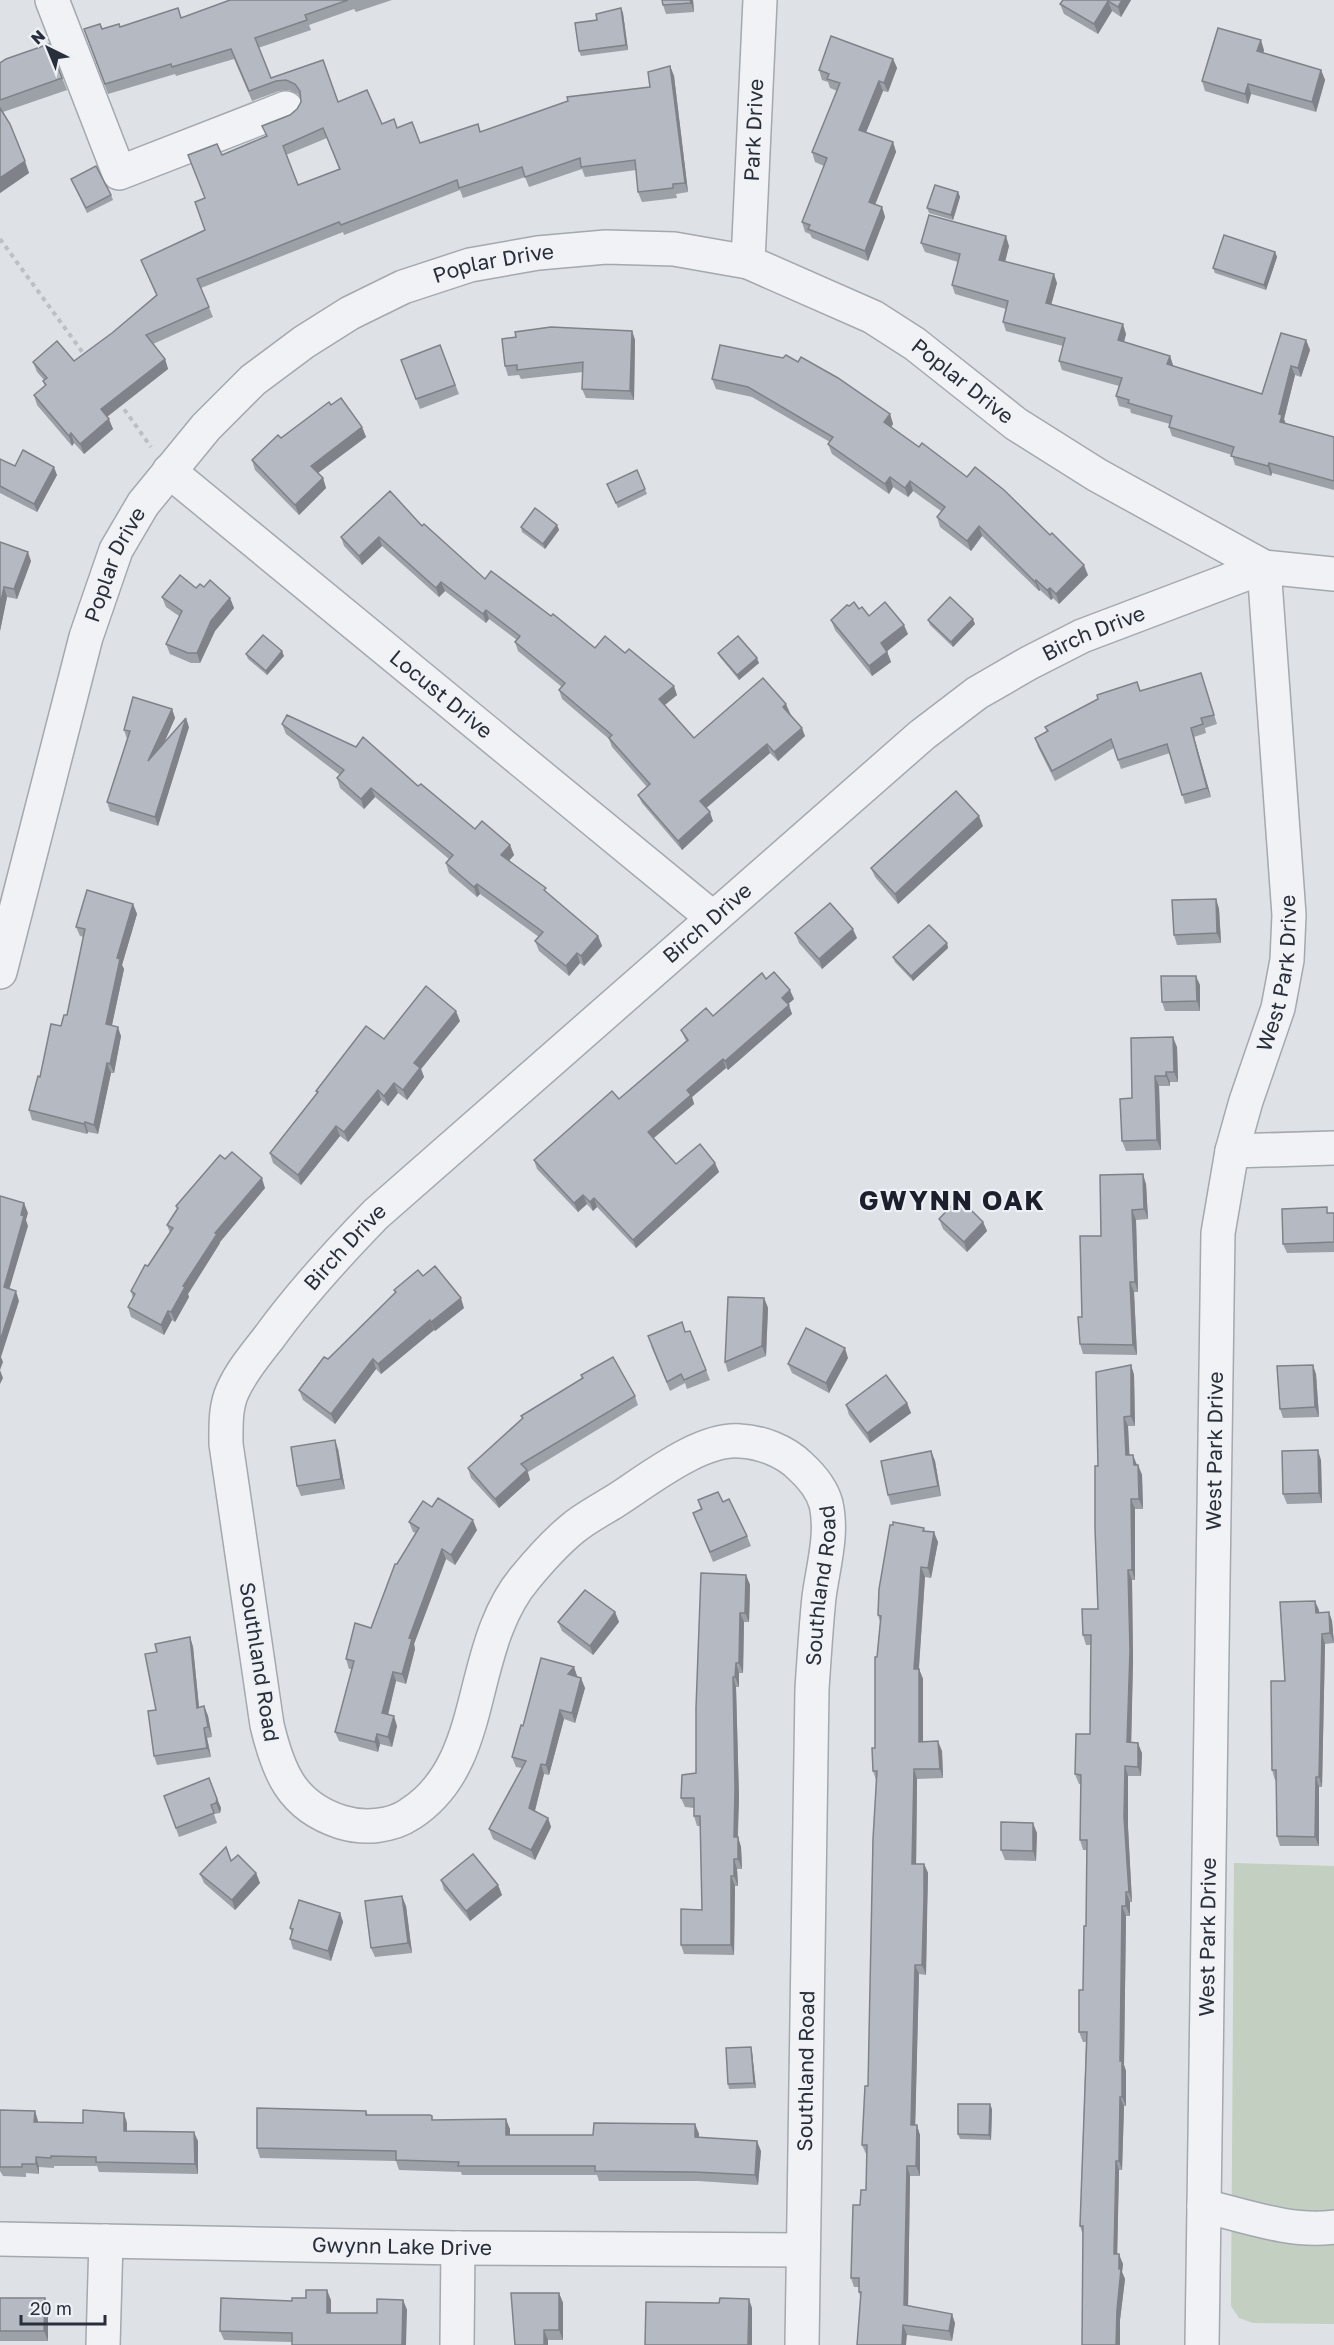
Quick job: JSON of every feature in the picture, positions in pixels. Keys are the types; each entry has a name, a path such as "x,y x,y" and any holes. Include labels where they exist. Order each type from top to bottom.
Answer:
{"street":[{"path":"52,0 119,173 286,108"},
{"name":"Park Drive","path":"748,261 760,0"},
{"name":"Poplar Drive","path":"0,972 86,637 116,550 143,504 206,427 253,380 304,342 350,313 403,287 470,266 538,253 606,247 674,249 748,261 873,317 915,345 1016,424 1097,475 1264,567 1334,574"},
{"name":"Locust Drive","path":"169,471 713,918"},
{"name":"Birch Drive","path":"232,1391 248,1365 297,1300 332,1259 376,1214 922,735 977,693 1082,636 1264,567"},
{"name":"West Park Drive","path":"1202,2345 1218,1233 1232,1151 1246,1101 1278,1008 1287,960 1288,926 1264,567"},
{"path":"1232,1151 1334,1148"},
{"name":"Southland Road","path":"232,1391 226,1418 226,1444 267,1725 275,1760 287,1783 303,1802 321,1814 343,1823 375,1826 399,1822 425,1804 445,1783 459,1756 496,1628 507,1605 524,1579 572,1528 686,1457 711,1446 738,1440 768,1446 792,1458 813,1478 826,1502 829,1527 816,1625 812,1689 802,2345"},
{"path":"1204,2206 1299,2228 1315,2230 1334,2228"},
{"name":"Gwynn Lake Drive","path":"0,2239 458,2248 803,2250"},
{"path":"103,2345 106,2241"},
{"path":"457,2345 458,2248"}],"path":[{"path":"0,239 91,364"},
{"path":"112,393 169,471"}],"green space":[{"path":"1234,1863 1334,1866 1334,2324 1253,2323 1239,2318 1231,2306"}],"building":[{"path":"230,0 348,0 305,15 307,20 255,38 271,78 323,60 338,102 367,90 382,124 394,119 397,128 412,122 420,143 478,124 480,132 568,101 567,97 650,87 648,72 670,66 685,183 673,184 673,188 638,192 635,160 581,167 580,158 525,177 522,167 459,188 457,180 341,225 339,222 197,279 209,307 146,335 165,359 101,409 109,419 80,444 71,433 69,436 34,395 46,385 43,381 47,378 33,362 57,341 74,361 157,295 141,260 205,230 195,202 205,198 188,155 217,144 222,155 267,136 262,126 290,115 301,102 300,91 295,84 286,80 276,81 249,91 231,49 105,84 84,29 100,24 102,29 119,24 120,27 178,8 181,18","holes":["323,128 340,169 298,185 283,146"]},
{"path":"662,0 690,0 691,3 663,5"},
{"path":"1063,0 1122,0 1118,7 1108,1 1094,24 1060,4"},
{"path":"621,8 626,45 579,51 575,23 597,20 596,14"},
{"path":"1218,28 1261,40 1257,51 1321,70 1312,102 1248,84 1245,94 1202,81"},
{"path":"831,36 893,59 884,83 879,81 859,130 893,142 869,202 882,207 865,251 808,229 810,225 802,222 827,158 812,152 840,83 827,79 829,74 819,70"},
{"path":"49,44 62,78 0,100 0,63"},
{"path":"0,108 10,124 25,161 0,178"},
{"path":"96,166 111,195 86,208 71,179"},
{"path":"935,185 958,192 951,215 927,208"},
{"path":"929,215 1006,236 999,260 1054,274 1046,303 1123,324 1118,340 1170,356 1167,364 1262,394 1281,333 1306,340 1298,368 1291,366 1279,414 1282,415 1280,422 1334,437 1334,481 1269,463 1268,466 1231,456 1234,447 1169,427 1172,416 1128,403 1129,400 1116,396 1122,378 1059,361 1065,338 1003,322 1008,301 952,285 960,254 921,243"},
{"path":"1224,235 1275,252 1264,285 1213,268"},
{"path":"551,327 632,331 630,391 582,389 583,362 517,370 517,365 505,366 502,339 516,337 515,332"},
{"path":"440,345 455,385 416,399 401,360"},
{"path":"720,345 783,358 786,355 798,362 801,357 838,378 890,414 884,422 919,447 922,443 967,477 975,467 1004,490 1050,535 1052,533 1084,565 1056,594 1050,588 1047,590 1036,580 1035,582 979,526 967,541 937,517 945,507 910,481 905,488 890,477 885,484 828,444 833,437 748,387 712,379"},
{"path":"341,398 362,427 311,466 323,478 295,505 252,460 278,435 281,438 329,402 331,405"},
{"path":"23,450 54,467 34,504 0,486 0,459 15,466"},
{"path":"637,470 645,489 616,503 607,484"},
{"path":"390,491 422,526 424,524 485,579 491,571 551,616 553,614 595,648 605,636 625,653 629,649 674,686 659,699 694,738 763,678 786,704 783,707 802,728 774,752 767,744 700,801 710,812 678,841 638,795 650,784 609,738 612,735 559,690 565,683 515,642 520,636 486,610 483,614 441,582 436,588 379,537 359,556 341,537"},
{"path":"535,508 557,525 543,544 521,527"},
{"path":"0,542 28,552 14,589 4,587 0,606"},
{"path":"180,575 196,588 200,584 204,587 210,580 230,598 211,621 197,653 188,653 166,644 182,611 162,597"},
{"path":"950,597 973,619 951,642 928,620"},
{"path":"854,602 859,609 862,607 869,616 885,602 904,625 881,643 887,652 869,666 831,620 847,605"},
{"path":"263,635 282,651 266,671 246,654"},
{"path":"738,636 757,658 737,675 718,653"},
{"path":"1201,673 1214,715 1201,718 1203,724 1191,728 1207,788 1182,795 1167,744 1118,760 1111,739 1052,771 1035,738 1048,731 1045,727 1098,699 1097,695 1137,682 1140,691"},
{"path":"133,697 172,709 148,761 186,718 155,817 107,802 130,731 124,730"},
{"path":"287,715 356,747 363,737 418,786 421,784 475,829 482,821 510,845 501,855 546,888 544,890 598,936 581,956 577,953 566,966 535,941 543,932 477,884 474,887 446,863 453,855 371,788 361,799 337,778 344,770 282,724"},
{"path":"956,791 979,816 895,894 871,868"},
{"path":"87,890 133,904 117,958 120,959 106,1024 118,1027 110,1064 107,1063 94,1125 29,1110 38,1076 40,1077 51,1024 61,1026 64,1015 67,1015 85,929 76,927"},
{"path":"1216,899 1217,933 1174,935 1172,900"},
{"path":"830,903 853,929 819,959 795,933"},
{"path":"929,925 947,943 911,976 893,957"},
{"path":"774,972 790,990 782,998 789,1005 725,1061 723,1059 687,1090 691,1095 648,1132 676,1164 700,1144 715,1163 633,1240 594,1198 590,1202 583,1195 574,1203 534,1160 612,1091 619,1099 688,1040 681,1030 706,1008 713,1016 762,973 766,979"},
{"path":"1161,976 1196,976 1197,1001 1162,1002"},
{"path":"426,986 456,1011 414,1063 420,1068 403,1090 394,1083 384,1096 378,1090 344,1132 336,1126 298,1175 270,1153 366,1026 384,1039"},
{"path":"1173,1037 1174,1072 1166,1072 1166,1076 1155,1076 1157,1140 1122,1141 1120,1099 1132,1098 1131,1038"},
{"path":"232,1152 262,1178 215,1233 217,1234 161,1325 128,1307 135,1294 131,1291 145,1265 148,1266 173,1228 167,1225 178,1208 176,1206 220,1155 225,1159"},
{"path":"1143,1174 1144,1209 1132,1210 1135,1282 1130,1282 1133,1345 1080,1344 1078,1317 1082,1317 1080,1236 1101,1236 1100,1175"},
{"path":"0,1196 24,1203 21,1215 24,1216 4,1287 16,1291 0,1341"},
{"path":"959,1198 983,1222 964,1242 939,1219"},
{"path":"1327,1207 1327,1213 1334,1213 1334,1242 1283,1244 1282,1209"},
{"path":"435,1266 461,1298 431,1322 430,1320 378,1364 373,1359 331,1414 299,1390 324,1357 328,1359 396,1292 394,1290 418,1270 423,1276"},
{"path":"728,1297 764,1298 762,1346 725,1362"},
{"path":"682,1322 685,1332 690,1331 706,1370 684,1380 681,1374 667,1382 648,1336"},
{"path":"806,1328 845,1348 826,1383 788,1364"},
{"path":"613,1357 635,1396 521,1464 527,1470 495,1499 468,1468 523,1418 521,1416 583,1378 581,1375"},
{"path":"1131,1365 1131,1416 1124,1417 1126,1455 1133,1455 1134,1465 1138,1465 1139,1499 1131,1499 1132,1570 1128,1570 1130,1650 1127,1742 1138,1743 1138,1767 1125,1766 1124,1817 1129,1892 1126,1892 1126,1906 1122,1906 1120,2061 1122,2061 1122,2097 1120,2097 1119,2161 1116,2161 1114,2254 1119,2254 1119,2269 1121,2269 1116,2345 1082,2345 1083,2226 1080,2226 1087,2032 1079,2032 1079,1990 1083,1990 1087,1840 1080,1840 1081,1775 1075,1774 1076,1734 1090,1734 1091,1635 1083,1635 1082,1609 1098,1609 1095,1528 1095,1466 1098,1466 1096,1372"},
{"path":"1313,1365 1315,1407 1280,1409 1277,1366"},
{"path":"886,1375 907,1403 867,1433 846,1405"},
{"path":"335,1440 341,1479 297,1486 291,1447"},
{"path":"1318,1450 1319,1493 1283,1494 1282,1451"},
{"path":"931,1451 938,1486 888,1495 881,1461"},
{"path":"718,1492 723,1502 729,1499 747,1536 710,1552 693,1513 702,1509 698,1500"},
{"path":"438,1498 473,1520 451,1555 442,1549 409,1638 412,1639 402,1674 393,1672 382,1713 394,1716 388,1737 377,1734 375,1742 335,1732 354,1661 346,1659 355,1623 371,1628 395,1564 419,1528 409,1522 423,1501 432,1507"},
{"path":"893,1522 934,1532 928,1568 921,1567 914,1669 919,1669 919,1742 938,1741 940,1769 914,1769 912,1864 924,1864 924,1898 922,1965 915,1965 911,2125 917,2125 916,2166 907,2166 904,2305 952,2314 949,2331 903,2325 902,2345 857,2345 861,2292 859,2292 859,2278 851,2278 853,2205 860,2205 861,2190 866,2190 867,2145 862,2145 865,2086 868,2086 873,1839 877,1771 873,1771 872,1748 875,1748 875,1657 877,1657 881,1616 878,1615 879,1589 890,1525 893,1525"},
{"path":"701,1573 746,1575 745,1613 740,1613 739,1663 736,1663 735,1677 733,1677 734,1837 738,1837 738,1859 734,1859 734,1876 731,1876 731,1945 681,1945 681,1909 702,1910 700,1816 694,1816 694,1798 681,1798 682,1775 696,1773"},
{"path":"585,1590 615,1612 590,1646 558,1622"},
{"path":"1315,1601 1316,1613 1329,1612 1330,1633 1322,1634 1319,1777 1316,1777 1315,1837 1277,1836 1276,1770 1272,1770 1271,1681 1285,1681 1280,1602"},
{"path":"190,1637 197,1708 204,1706 208,1727 204,1728 207,1748 154,1756 148,1711 156,1710 145,1654 157,1652 155,1644"},
{"path":"541,1658 574,1667 568,1674 581,1678 572,1713 560,1710 546,1765 541,1764 529,1808 548,1818 531,1850 489,1829 526,1761 512,1757 521,1725 523,1726"},
{"path":"209,1778 217,1799 216,1803 211,1805 214,1813 176,1828 164,1796"},
{"path":"1001,1822 1033,1823 1033,1851 1001,1850"},
{"path":"226,1847 231,1861 238,1855 256,1873 232,1900 200,1874"},
{"path":"473,1854 498,1885 466,1911 441,1880"},
{"path":"402,1896 408,1943 371,1948 365,1901"},
{"path":"299,1900 340,1913 328,1951 290,1939 293,1929 290,1928"},
{"path":"751,2047 754,2083 728,2084 726,2048"},
{"path":"958,2104 990,2104 989,2135 958,2134"},
{"path":"257,2108 366,2111 366,2115 430,2115 432,2120 506,2119 506,2135 593,2135 594,2123 695,2124 695,2137 757,2141 755,2175 595,2171 595,2166 458,2166 459,2162 396,2160 396,2151 257,2148"},
{"path":"0,2110 35,2111 34,2122 83,2123 83,2110 124,2113 124,2131 194,2132 195,2164 96,2162 96,2157 51,2156 51,2158 36,2157 36,2164 22,2164 22,2167 0,2167"},
{"path":"306,2290 327,2290 327,2313 377,2313 377,2299 403,2300 402,2345 292,2345 292,2333 220,2331 221,2298 292,2301 292,2298 306,2298"},
{"path":"511,2293 559,2293 559,2330 544,2330 544,2345 515,2345"},
{"path":"0,2298 45,2298 44,2331 0,2331"},
{"path":"720,2298 749,2299 748,2345 645,2345 646,2302 719,2303"}],"district":[{"name":"GWYNN OAK","path":"952,1201"}]}
